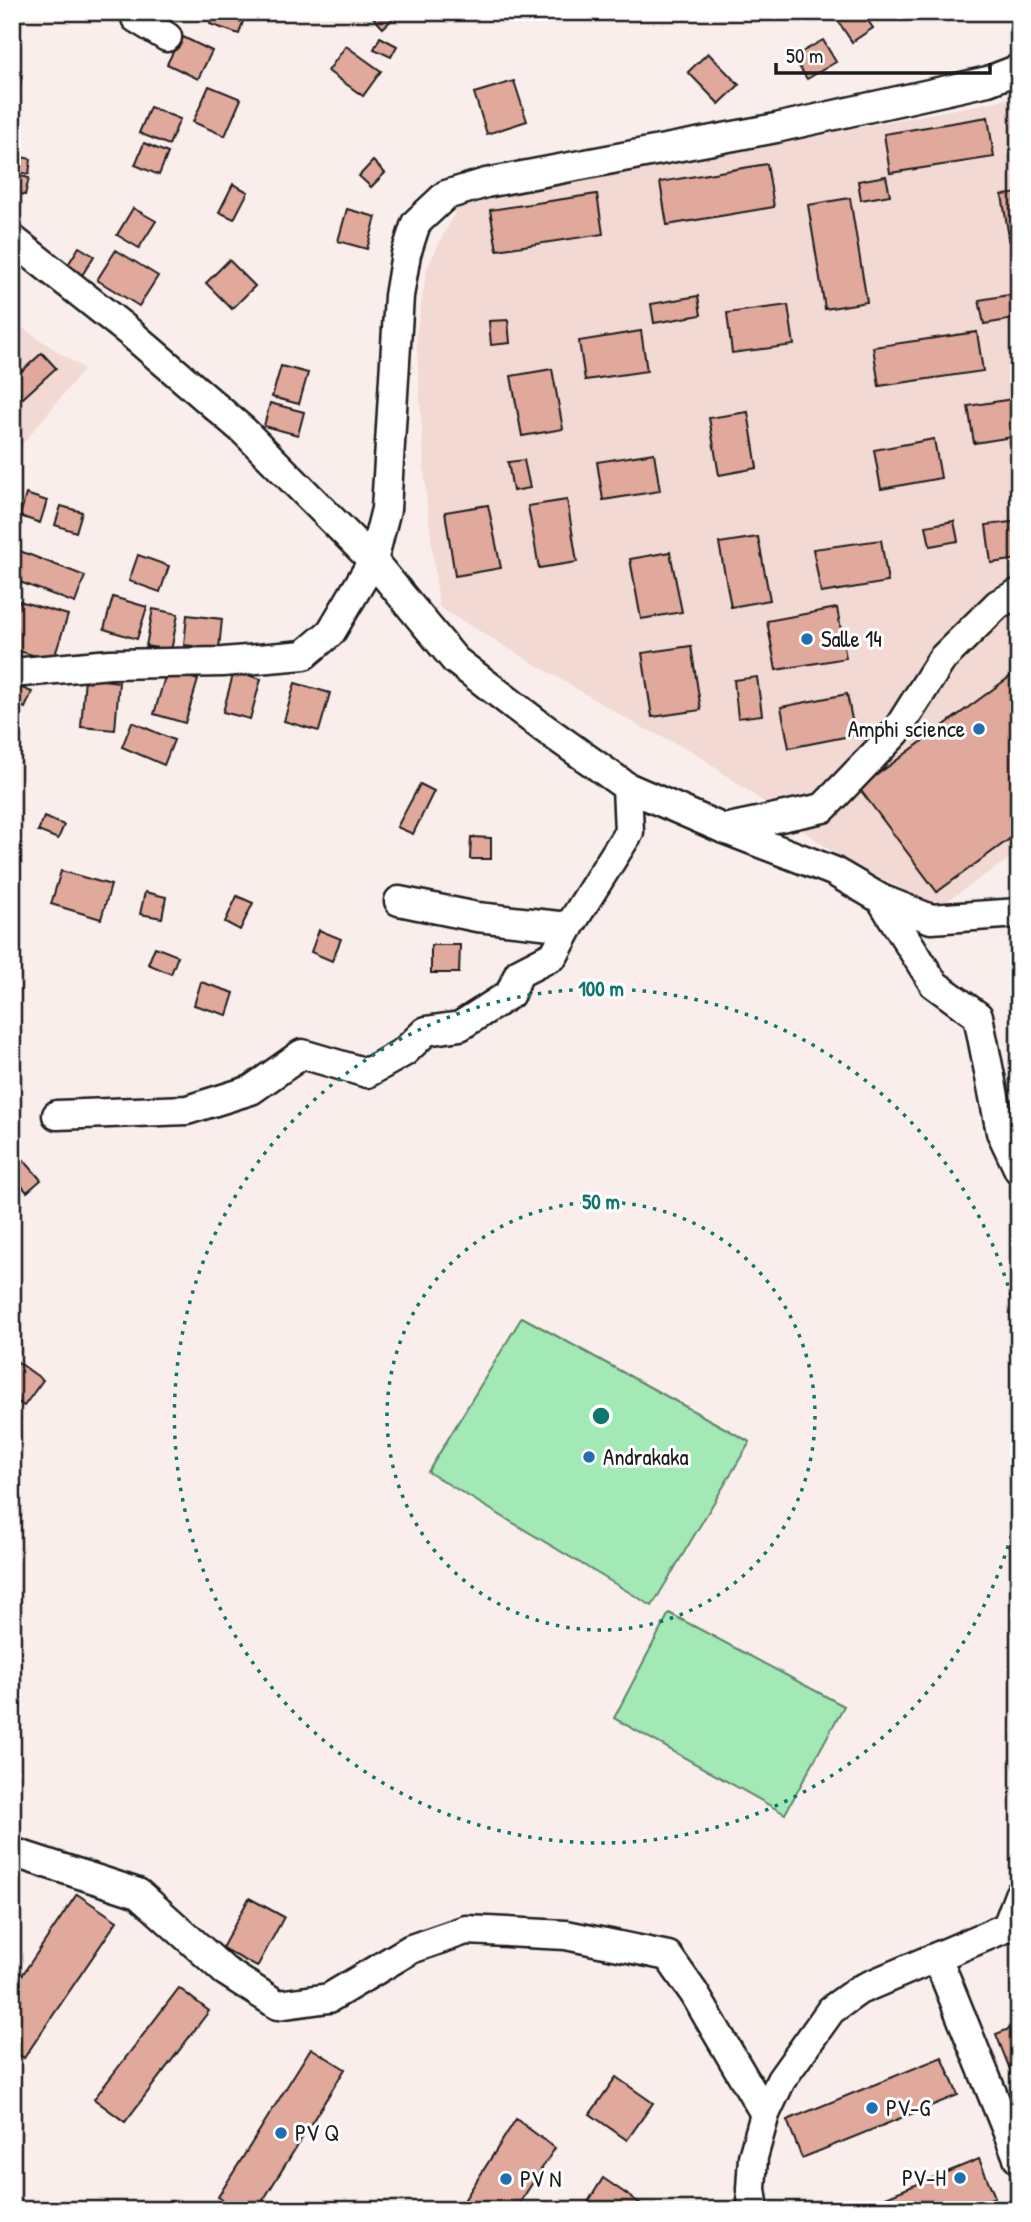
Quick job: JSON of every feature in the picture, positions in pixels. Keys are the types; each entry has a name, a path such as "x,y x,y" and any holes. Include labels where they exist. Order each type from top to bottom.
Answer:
{"street":[{"path":"134,12 136,18 167,37"},
{"path":"12,673 110,664 223,662 304,655 331,632 373,561 386,509 399,296 406,254 416,223 446,195 486,183 776,128 988,81 1019,69"},
{"path":"12,239 128,331 244,431 373,561 455,660 541,726 627,786 724,829 832,872 881,899 931,919 1019,913"},
{"path":"724,829 823,808 896,732 942,659 998,604 1019,593"},
{"path":"57,1115 187,1110 251,1090 302,1054 367,1073 404,1052 426,1031 460,1026 510,994 519,973 554,955 629,832 627,786"},
{"path":"881,899 934,984 978,1016 1001,1132 1019,1170"},
{"path":"399,901 477,917 569,927"},
{"path":"12,1852 138,1894 225,1971 278,2005 329,1998 411,1950 466,1930 566,1935 668,1956 694,1993 765,2114"},
{"path":"754,2210 751,2189 753,2157 765,2114 781,2080 831,2010 859,1990 1013,1924 1019,1895"},
{"path":"937,1957 1019,2160"}],"shaded area":[{"path":"1007,99 1019,111 1019,852 938,907 844,860 694,752 639,726 439,607 426,495 416,336 427,268 459,204"},
{"path":"12,321 84,369 12,457"}],"green space":[{"name":"Andrakaka","path":"522,1317 750,1442 652,1606 428,1472"},
{"path":"669,1613 844,1706 785,1814 614,1718"}],"building":[{"path":"213,12 246,12 239,34 210,24"},
{"path":"368,12 400,12 383,28"},
{"path":"850,12 862,12 873,28 852,42 838,21"},
{"path":"181,36 212,51 198,79 167,64"},
{"path":"380,37 397,46 391,57 374,49"},
{"path":"823,40 836,62 807,79 793,57"},
{"path":"346,46 381,71 363,96 328,71"},
{"path":"708,53 739,85 719,104 688,72"},
{"path":"12,73 22,75 15,108 12,107"},
{"path":"514,81 527,121 487,134 474,93"},
{"path":"209,86 241,99 225,136 193,122"},
{"path":"150,107 180,119 169,145 139,133"},
{"path":"988,117 994,157 890,173 884,134"},
{"path":"144,143 168,153 159,175 135,165"},
{"path":"12,155 31,159 29,174 12,171"},
{"path":"373,161 385,173 371,187 359,176"},
{"path":"767,164 774,207 667,225 660,182"},
{"path":"12,174 29,178 25,195 12,192"},
{"path":"886,176 890,195 861,200 858,181"},
{"path":"233,184 248,192 234,219 219,212"},
{"path":"1019,193 1019,299 1002,195"},
{"path":"597,194 603,234 497,250 490,210"},
{"path":"850,198 867,302 825,309 808,205"},
{"path":"133,208 156,221 139,248 117,235"},
{"path":"347,209 376,217 367,249 338,241"},
{"path":"79,247 94,256 81,277 66,268"},
{"path":"116,250 158,276 139,306 97,280"},
{"path":"229,260 255,286 232,309 206,283"},
{"path":"1009,295 1014,319 984,324 979,300"},
{"path":"698,296 701,315 654,323 651,304"},
{"path":"788,305 794,345 732,353 727,313"},
{"path":"508,320 510,343 491,345 489,321"},
{"path":"641,331 647,371 585,380 579,341"},
{"path":"977,332 983,371 879,386 873,347"},
{"path":"42,353 56,368 23,398 12,385 12,380"},
{"path":"281,366 308,373 299,404 272,397"},
{"path":"552,369 563,429 522,436 511,376"},
{"path":"1019,398 1019,436 974,443 968,406"},
{"path":"270,403 304,412 298,435 264,426"},
{"path":"748,412 757,468 719,475 709,418"},
{"path":"934,439 941,478 881,489 874,450"},
{"path":"654,453 660,491 603,500 597,462"},
{"path":"524,460 530,488 513,491 508,462"},
{"path":"26,494 47,501 40,523 20,516"},
{"path":"567,500 577,562 539,568 528,506"},
{"path":"488,505 501,568 455,576 445,512"},
{"path":"61,506 82,512 76,532 55,525"},
{"path":"954,521 958,541 930,546 926,526"},
{"path":"1019,521 1019,559 991,563 986,525"},
{"path":"758,537 770,600 731,607 719,543"},
{"path":"881,540 888,582 821,593 813,549"},
{"path":"12,548 85,576 75,603 12,579"},
{"path":"670,552 682,612 641,619 630,559"},
{"path":"138,555 169,566 160,592 129,581"},
{"path":"113,597 147,607 137,639 104,629"},
{"path":"19,601 68,615 53,661 12,649 12,624"},
{"name":"Salle 14","path":"837,608 846,658 776,670 767,621"},
{"path":"153,609 178,614 171,651 146,646"},
{"path":"187,615 222,619 219,649 184,645"},
{"path":"691,646 701,710 652,717 642,653"},
{"path":"167,670 198,680 185,723 154,714"},
{"name":"Amphi science","path":"1019,670 1019,832 937,892 859,788"},
{"path":"234,671 261,679 250,719 223,712"},
{"path":"757,677 762,715 738,718 734,680"},
{"path":"85,678 119,682 115,730 81,727"},
{"path":"295,683 330,693 319,731 284,721"},
{"path":"12,684 32,692 25,708 12,703"},
{"path":"847,694 855,735 789,748 781,707"},
{"path":"132,722 174,740 164,765 122,747"},
{"path":"420,784 434,791 413,834 397,827"},
{"path":"44,817 64,825 58,839 38,831"},
{"path":"471,837 491,838 491,859 470,859"},
{"path":"61,871 111,885 101,919 51,904"},
{"path":"145,892 166,897 162,918 140,914"},
{"path":"237,896 253,903 240,930 225,922"},
{"path":"319,930 341,939 332,961 311,952"},
{"path":"431,945 460,945 459,973 431,973"},
{"path":"155,947 178,956 171,974 148,964"},
{"path":"201,982 234,993 227,1015 194,1005"},
{"path":"23,1159 41,1180 27,1192 12,1175 12,1168"},
{"path":"18,1362 43,1380 24,1406 12,1398 12,1370"},
{"path":"77,1894 117,1921 24,2058 12,2050 12,1990"},
{"path":"249,1898 284,1917 257,1967 222,1948"},
{"path":"179,1988 209,2011 125,2122 94,2099"},
{"path":"1019,2025 1019,2069 1011,2072 996,2034"},
{"name":"PV Q","path":"311,2048 345,2069 257,2210 239,2210 218,2197"},
{"name":"PV-G","path":"942,2057 958,2095 802,2158 787,2120"},
{"path":"616,2077 653,2103 627,2140 590,2114"},
{"name":"PV N","path":"516,2119 555,2148 515,2210 458,2210"},
{"name":"PV-H","path":"979,2159 995,2197 962,2210 854,2210"},
{"path":"603,2178 641,2204 638,2210 583,2210"}],"place":[{"name":"Salle 14","path":"807,639"},
{"name":"Amphi science","path":"979,729"},
{"name":"Andrakaka","path":"589,1457"},
{"name":"PV-G","path":"872,2108"},
{"name":"PV Q","path":"281,2133"},
{"name":"PV-H","path":"960,2178"},
{"name":"PV N","path":"506,2179"}]}
